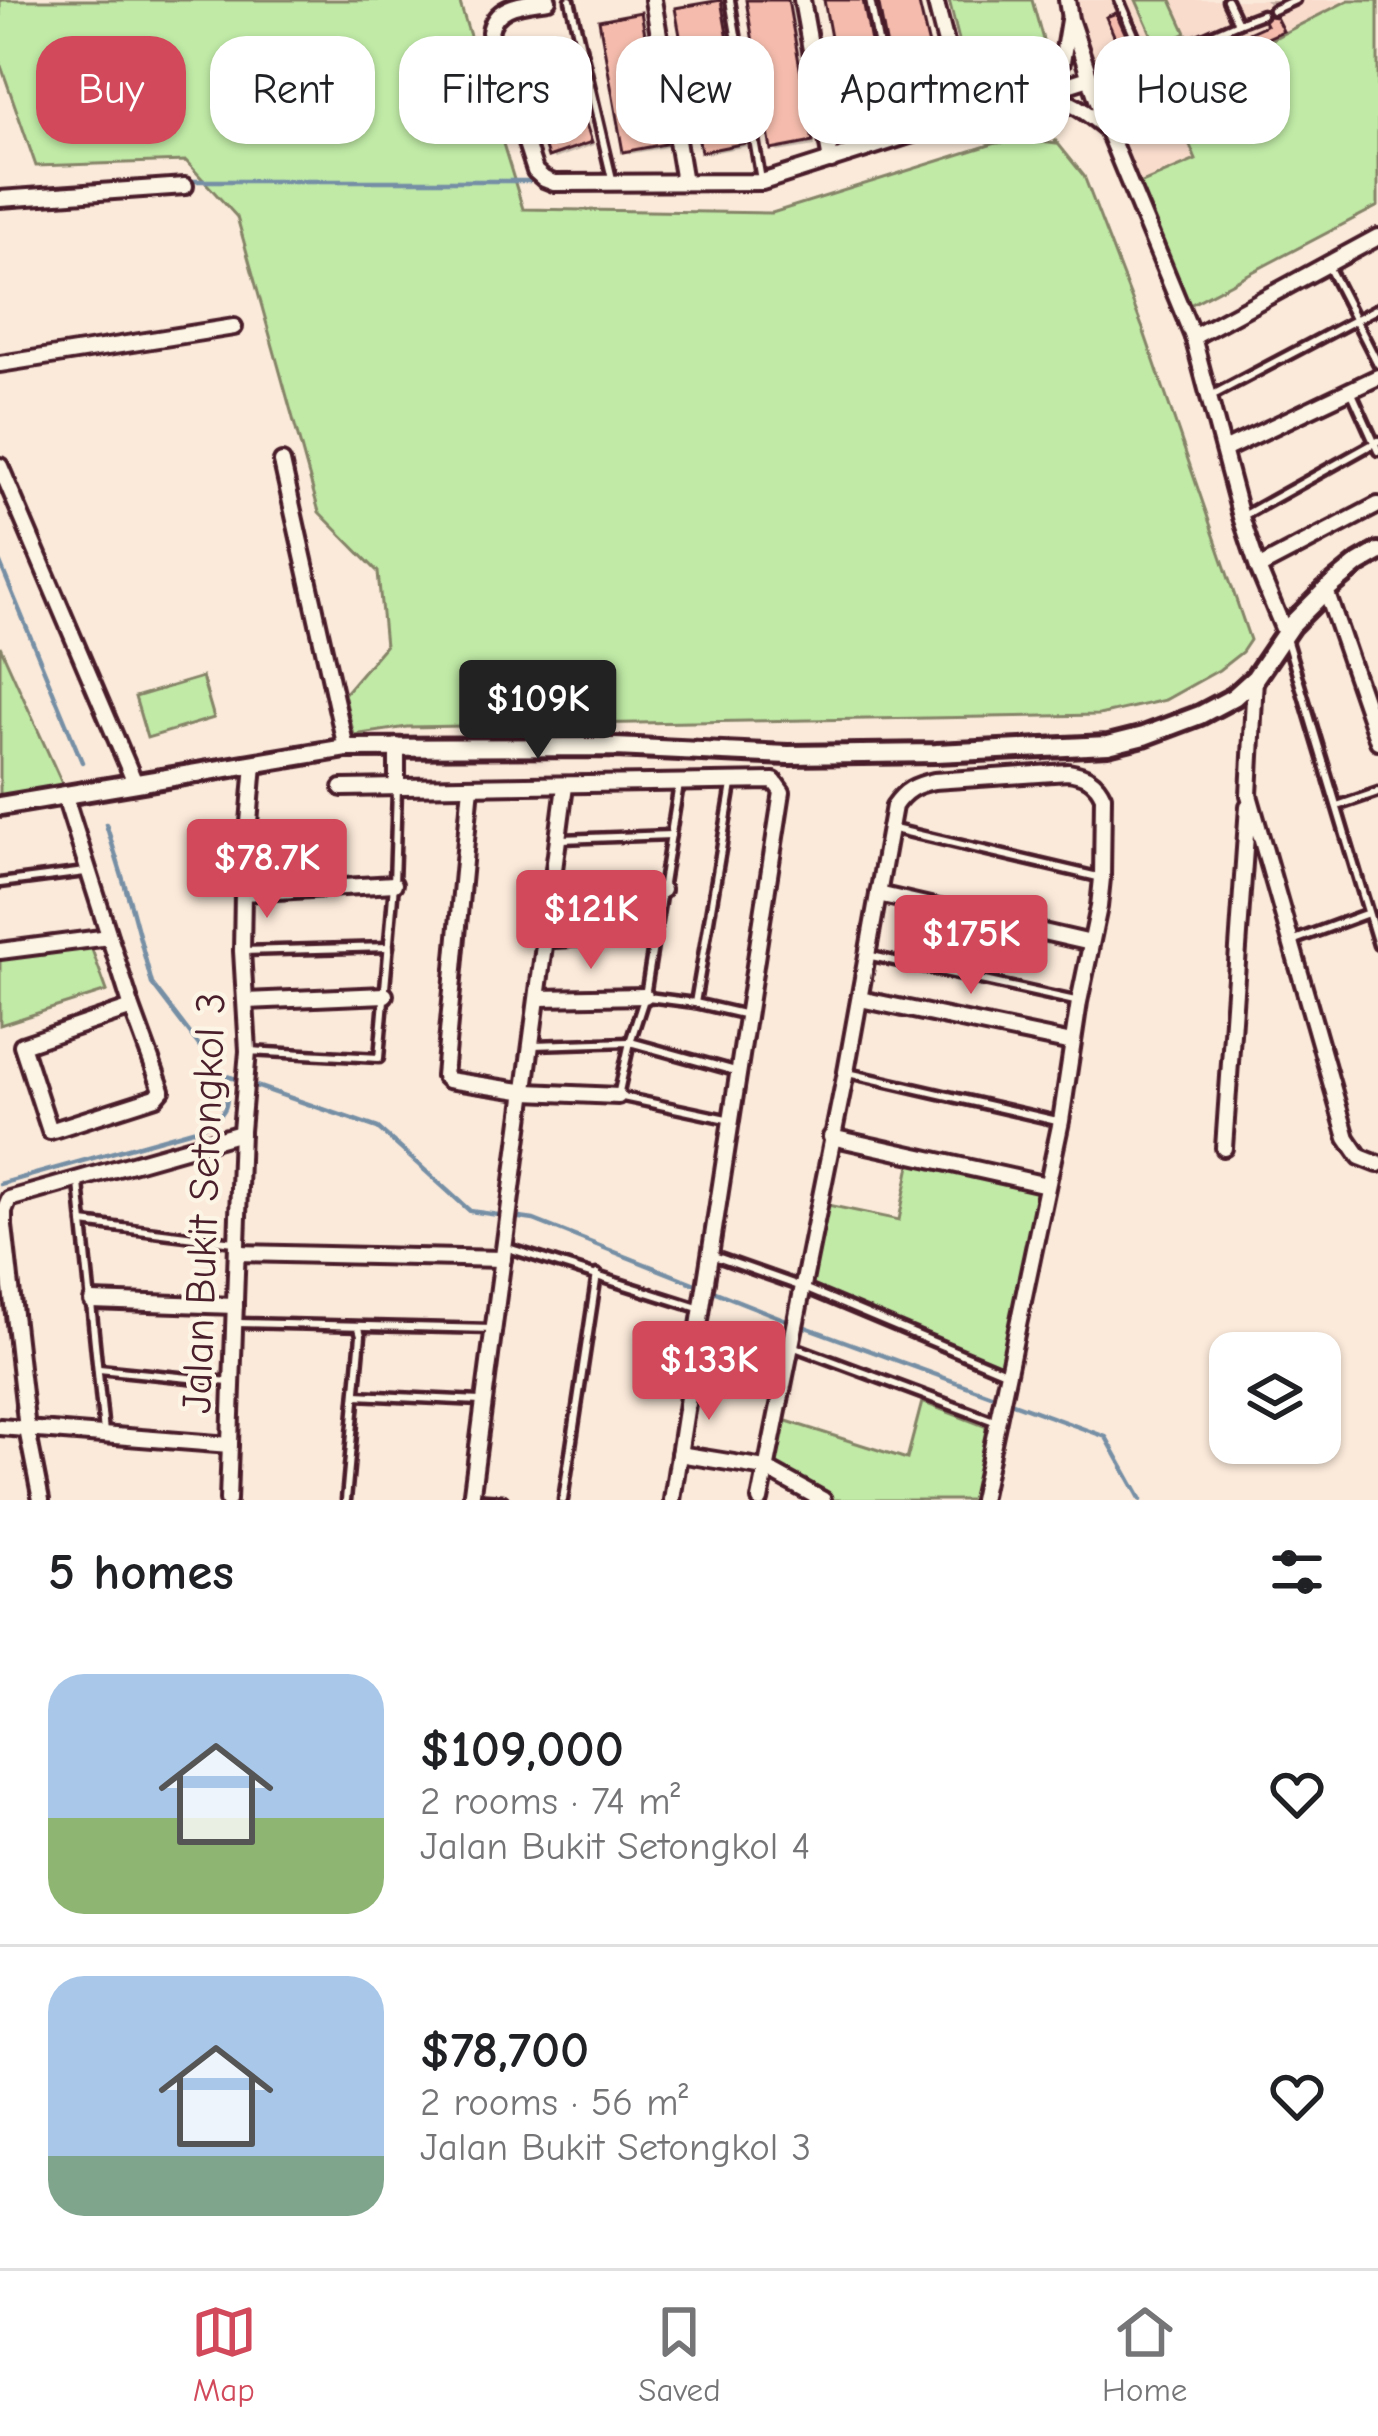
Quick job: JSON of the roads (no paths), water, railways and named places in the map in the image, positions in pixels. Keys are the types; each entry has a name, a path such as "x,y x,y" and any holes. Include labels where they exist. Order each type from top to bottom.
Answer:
{"street":[{"path":"548,0 500,12 490,32 536,171 544,179 554,183 762,182 884,144"},
{"path":"653,0 684,182"},
{"path":"802,0 831,161"},
{"path":"935,0 944,36"},
{"path":"1067,0 1094,92"},
{"path":"1067,36 1070,20"},
{"path":"1070,84 1089,78"},
{"path":"1113,144 1193,337 1241,517 1285,633"},
{"path":"0,199 185,186"},
{"path":"1193,337 1378,237"},
{"path":"0,364 234,327"},
{"path":"1224,451 1378,376"},
{"path":"282,462 346,748"},
{"path":"0,466 135,783"},
{"path":"1258,568 1378,505"},
{"path":"0,806 346,748 615,747 788,755 1108,745 1201,715 1234,697 1326,590 1378,552"},
{"path":"1326,590 1378,741"},
{"path":"1224,1148 1255,678"},
{"path":"397,746 397,786"},
{"name":"Jalan Bukit Setongkol 3","path":"228,1500 248,1052 243,893 254,764"},
{"path":"760,1500 894,806 904,792 934,781 1080,774 1097,784 1102,796 1099,907 981,1500"},
{"path":"341,788 774,781 782,792 672,1500"},
{"path":"471,786 444,1076 527,1092 618,1096"},
{"path":"471,1499 566,786"},
{"path":"1249,795 1347,1138 1360,1157 1378,1164"},
{"path":"64,797 162,1090 160,1095 50,1131 22,1045 132,1009"},
{"path":"243,893 394,884"},
{"path":"552,892 662,890"},
{"path":"878,894 1091,943"},
{"path":"0,951 110,938"},
{"path":"246,1001 385,995"},
{"path":"539,998 645,996"},
{"path":"860,999 1072,1043"},
{"path":"37,1499 4,1261 4,1211 9,1199 241,1132"},
{"path":"831,1137 1047,1184"},
{"path":"237,1248 504,1251"},
{"path":"92,1301 235,1306"},
{"path":"0,1426 230,1445"},
{"path":"679,1454 765,1468 823,1500"}],"lane":[{"path":"570,0 613,183"},
{"path":"730,0 762,182"},
{"path":"870,0 877,36"},
{"path":"1119,0 1147,60 1262,14"},
{"path":"1227,0 1238,23"},
{"path":"1273,10 1295,0"},
{"path":"1328,266 1378,364"},
{"path":"1209,397 1378,308"},
{"path":"1241,517 1377,445 1351,390"},
{"path":"1285,633 1378,945"},
{"path":"695,1003 733,782"},
{"path":"679,784 645,996 618,1096 731,1120"},
{"path":"248,1052 376,1059 380,1055 397,786"},
{"path":"1337,806 1378,792"},
{"path":"890,828 1102,878"},
{"path":"559,839 671,835"},
{"path":"0,883 88,871"},
{"path":"1291,942 1368,913"},
{"path":"546,943 654,937"},
{"path":"242,951 388,947"},
{"path":"867,955 1079,1002"},
{"path":"645,996 748,1015"},
{"path":"533,1045 630,1042 739,1072"},
{"path":"846,1072 1060,1121"},
{"path":"79,1179 104,1435"},
{"path":"83,1223 237,1248"},
{"path":"504,1251 702,1306"},
{"path":"709,1259 802,1287 1007,1379"},
{"path":"563,1500 597,1274"},
{"path":"235,1323 494,1329"},
{"path":"346,1500 359,1328"},
{"path":"789,1345 999,1415"},
{"path":"99,1370 232,1383"},
{"path":"356,1395 484,1402"},
{"path":"471,1499 503,1500"}],"waterway":[{"path":"20,191 164,181"},
{"path":"187,181 530,181"},
{"path":"0,563 82,762"},
{"path":"106,824 152,984 221,1074 239,1080"},
{"path":"0,1184 200,1128 225,1107 222,1074"},
{"path":"250,1084 378,1128 470,1211 534,1220 781,1318 1106,1437 1141,1500"}]}
